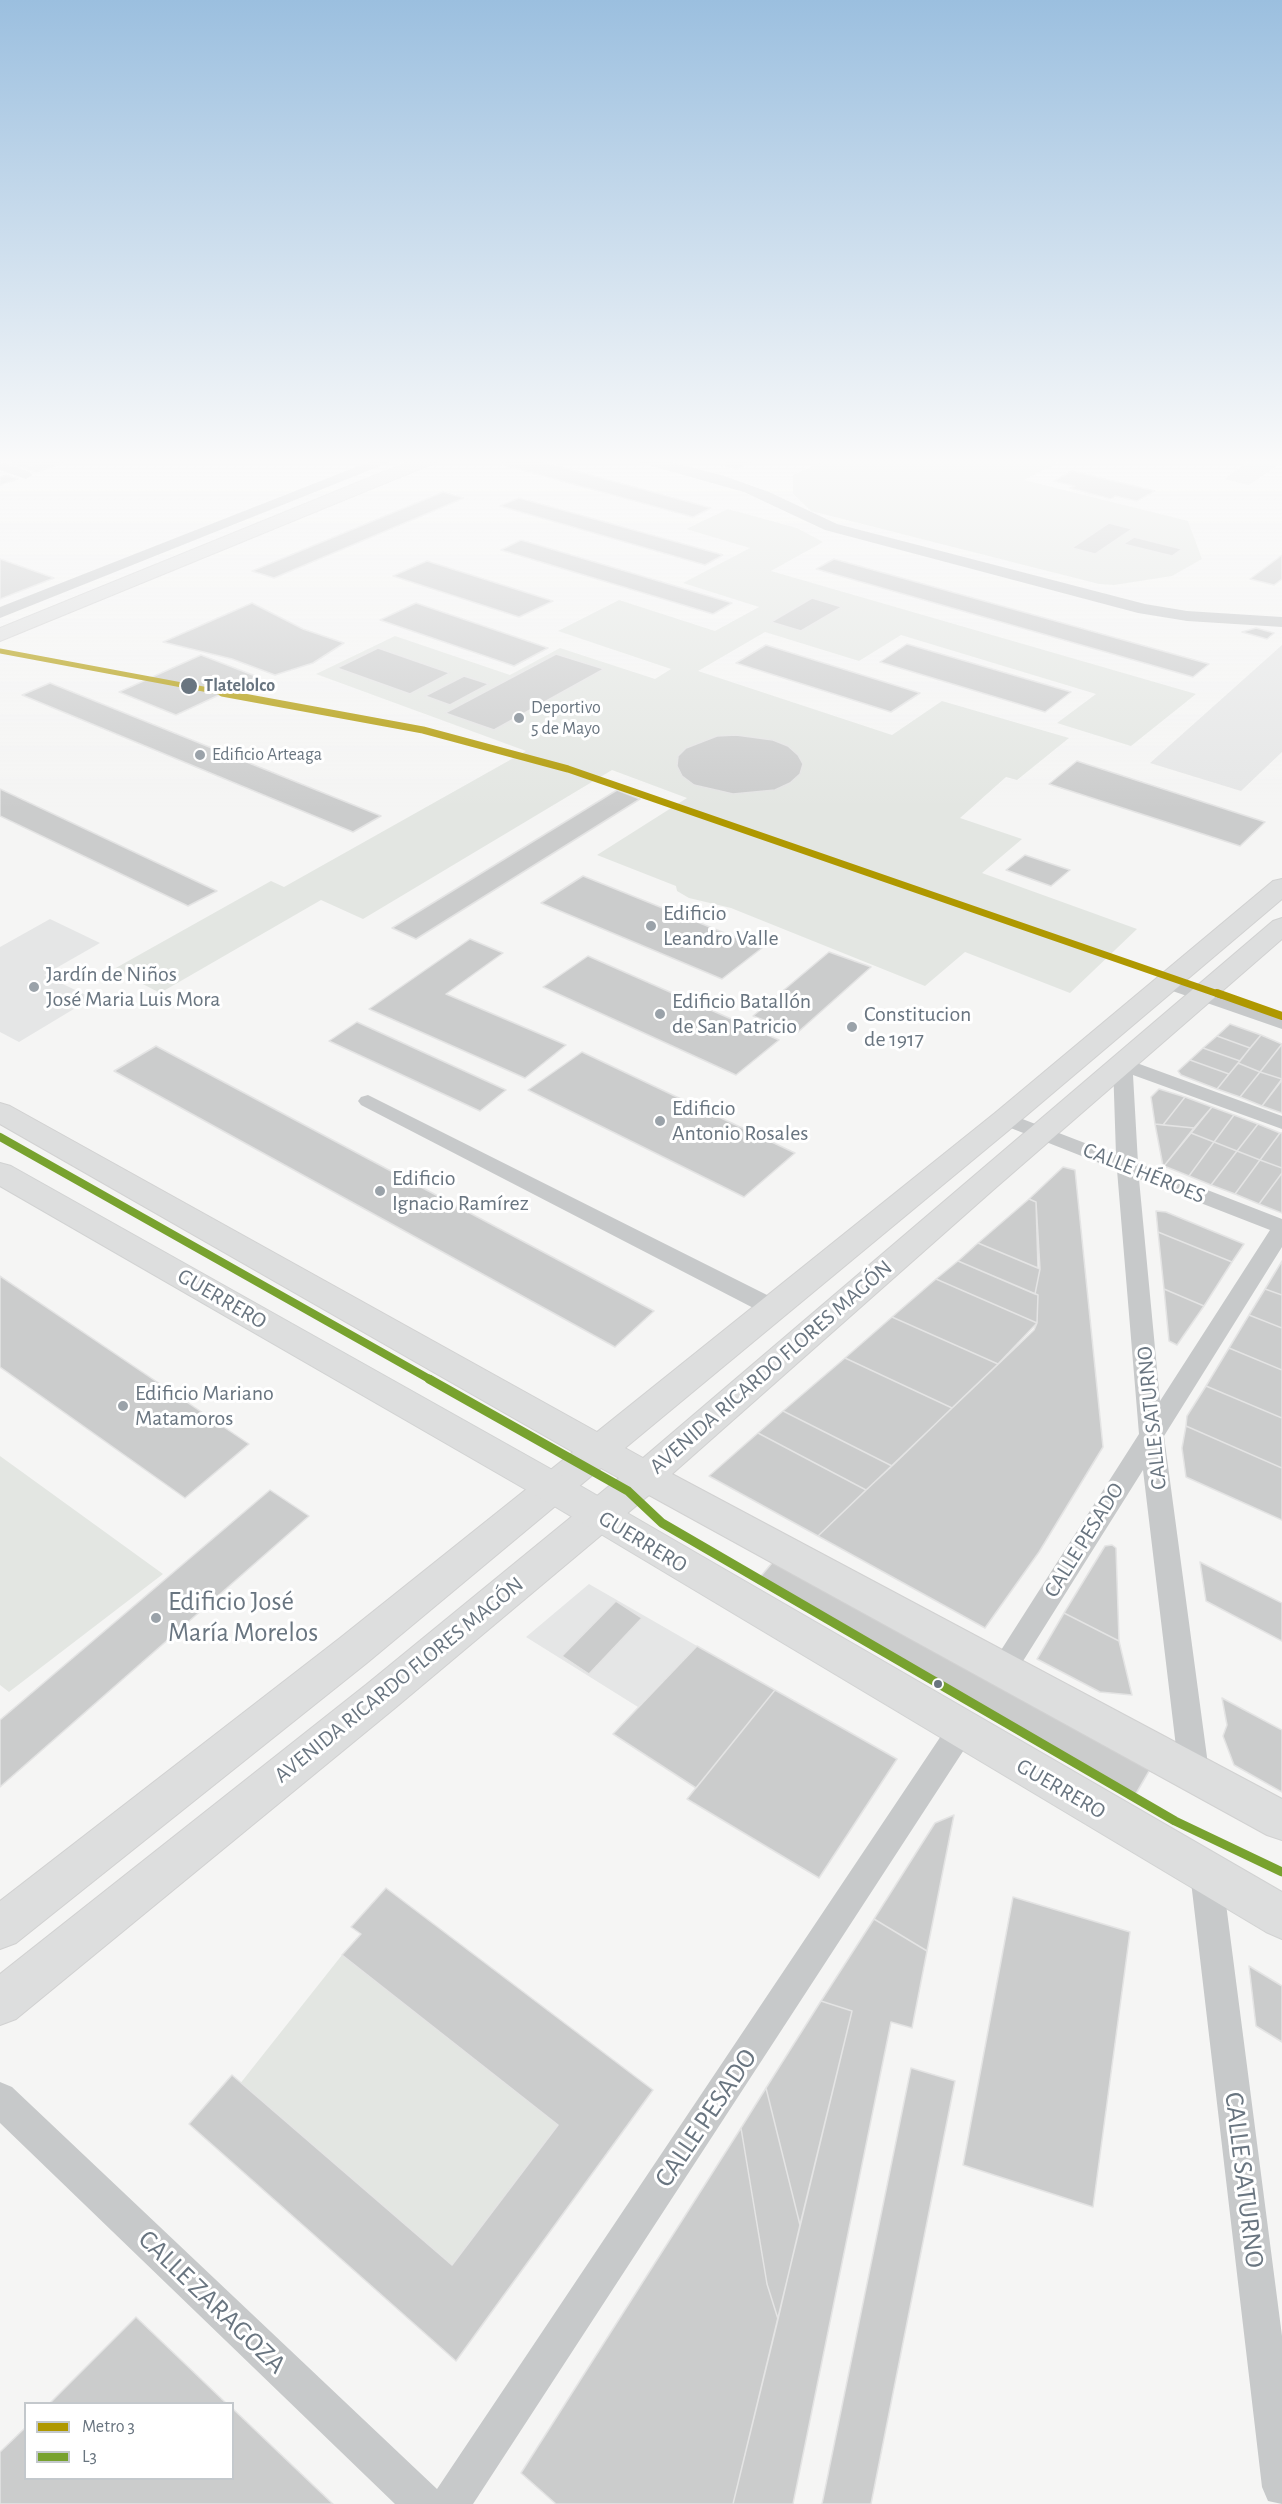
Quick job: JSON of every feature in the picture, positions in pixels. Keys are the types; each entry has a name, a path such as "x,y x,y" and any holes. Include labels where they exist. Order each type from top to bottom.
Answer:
{"main road":[{"path":"129,575 134,580"},
{"path":"0,635 147,575"},
{"name":"AVENIDA RICARDO FLORES MAGÓN","path":"0,1928 354,1650 597,1449 1005,1119 1282,886"},
{"name":"AVENIDA RICARDO FLORES MAGÓN","path":"0,2003 600,1516 1041,1132 1282,926"},
{"path":"0,1112 645,1476 1282,1821"},
{"name":"GUERRERO","path":"0,1173 552,1487 1282,1917"},
{"path":"676,1386 670,1402 674,1411 694,1419 710,1419"}],"street":[{"path":"0,613 97,575"},
{"path":"1014,575 1114,601 1186,616 1282,622"},
{"path":"1168,983 1282,1023"},
{"path":"1123,1064 1282,1123"},
{"name":"CALLE SATURNO","path":"1123,1064 1125,1166 1152,1432 1194,1772"},
{"path":"368,1101 773,1308"},
{"name":"CALLE HÉROES","path":"1005,1119 1282,1228"},
{"name":"CALLE PESADO","path":"1003,1670 1282,1228"},
{"name":"CALLE PESADO","path":"450,2504 961,1730"},
{"name":"CALLE SATURNO","path":"1206,1873 1282,2487"},
{"name":"CALLE ZARAGOZA","path":"0,2099 424,2504"}],"shaded area":[{"path":"699,575 784,575 1196,694 1131,746 1057,723 1096,694 901,635 859,661 765,632 698,671 892,735 942,701 1069,738 1017,780 1006,777 960,818 1022,839 982,873 1137,929 1070,993 965,952 925,986 731,908 689,898 677,891 676,886 597,855 687,798 612,770 363,919 321,900 160,993 114,969 271,881 284,887 526,751 316,674 395,636 510,675 560,648 655,679 671,669 558,631 619,600 715,631 759,607 683,583"},
{"path":"1063,575 1174,575 1114,585 1099,584"},
{"path":"1282,645 1282,752 1241,791 1150,763"},
{"name":"Jardín de Niños José Maria Luis Mora","path":"50,919 100,943 44,975 92,998 19,1042 0,1032 0,947"},
{"path":"0,1456 163,1574 9,1692 0,1685"},
{"path":"589,1584 697,1646 638,1707 526,1637"},
{"path":"342,1955 558,2125 452,2265 239,2085"}],"building":[{"path":"0,575 45,575 54,578 0,599"},
{"path":"264,575 281,575 274,578"},
{"path":"471,575 553,601 519,617 393,576"},
{"path":"583,575 638,575 732,603 713,614"},
{"path":"836,575 891,575 1209,664 1193,677"},
{"path":"1256,575 1282,575 1282,579 1274,585 1250,579"},
{"path":"812,598 842,607 801,631 771,622"},
{"path":"252,603 303,629 344,643 313,663 275,675 232,659 163,642"},
{"path":"416,603 548,648 514,666 380,620"},
{"path":"1256,628 1274,633 1267,639 1242,632"},
{"path":"907,644 1071,692 1045,712 880,662"},
{"path":"766,645 920,693 891,712 736,663"},
{"path":"378,648 450,673 410,694 337,668"},
{"path":"556,654 604,669 494,730 445,713"},
{"path":"201,655 258,677 176,715 119,692"},
{"path":"464,676 489,684 450,705 425,696"},
{"name":"Edificio Arteaga","path":"50,683 381,816 353,832 22,695"},
{"path":"736,735 773,740 788,746 798,755 803,764 800,774 790,783 775,790 733,794 694,785 682,776 677,766 678,756 686,748 717,736"},
{"path":"1077,761 1265,822 1240,846 1049,784"},
{"path":"0,789 217,891 188,906 0,816"},
{"path":"617,790 640,799 416,939 392,928"},
{"path":"1025,855 1070,870 1051,886 1006,870"},
{"name":"Edificio Leandro Valle","path":"583,876 762,948 722,979 541,903"},
{"path":"470,939 503,953 446,994 566,1045 525,1078 369,1009"},
{"path":"829,952 871,967 797,1033 753,1016"},
{"name":"Edificio Batallón de San Patricio","path":"588,956 779,1040 736,1075 543,987"},
{"path":"357,1022 506,1090 480,1111 329,1041"},
{"path":"1230,1024 1261,1035 1250,1048 1217,1036"},
{"path":"1261,1035 1282,1044 1260,1072 1238,1063"},
{"path":"1217,1036 1250,1048 1240,1061 1203,1048"},
{"path":"1282,1044 1282,1079 1260,1072"},
{"name":"Edificio Ignacio Ramírez","path":"156,1046 654,1311 615,1347 114,1071"},
{"path":"1203,1048 1240,1061 1229,1074 1190,1060"},
{"name":"Edificio Antonio Rosales","path":"582,1052 795,1153 744,1197 528,1090"},
{"path":"1190,1060 1229,1074 1217,1089 1181,1075 1178,1071"},
{"path":"1238,1063 1260,1072 1240,1097 1217,1089"},
{"path":"1260,1072 1282,1079 1262,1106 1240,1097"},
{"path":"1282,1080 1282,1113 1262,1106"},
{"path":"1159,1089 1185,1097 1163,1125 1155,1124 1151,1097"},
{"path":"1185,1097 1212,1107 1194,1128 1163,1125"},
{"path":"1212,1107 1234,1115 1214,1142 1191,1133"},
{"path":"1234,1115 1258,1124 1237,1151 1214,1142"},
{"path":"1155,1124 1194,1128 1164,1166 1163,1166"},
{"path":"1258,1124 1280,1133 1260,1160 1237,1151"},
{"path":"1191,1133 1214,1142 1189,1176 1164,1166"},
{"path":"1282,1133 1282,1168 1260,1160"},
{"path":"1214,1142 1237,1151 1211,1185 1189,1176"},
{"path":"1237,1151 1260,1160 1235,1194 1211,1185"},
{"path":"1260,1160 1282,1168 1282,1173 1259,1204 1235,1194"},
{"path":"1063,1167 1075,1170 1103,1447 1039,1552 985,1628 818,1536 1034,1330 1037,1323 1038,1295 1035,1294 1040,1269 1036,1202 1029,1199"},
{"path":"1282,1173 1282,1213 1259,1204"},
{"path":"1029,1199 1036,1202 1038,1268 978,1243"},
{"path":"1156,1211 1166,1212 1244,1244 1232,1262 1158,1232"},
{"path":"1158,1232 1232,1262 1204,1306 1164,1289"},
{"path":"978,1243 1040,1269 1035,1294 958,1261"},
{"path":"958,1261 1038,1295 1037,1323 936,1279"},
{"path":"1282,1261 1282,1295 1265,1289"},
{"name":"Edificio Mariano Matamoros","path":"0,1276 249,1444 185,1498 0,1367"},
{"path":"936,1279 1037,1323 998,1364 892,1317"},
{"path":"1164,1289 1204,1306 1177,1345 1169,1341"},
{"path":"1265,1289 1282,1295 1282,1328 1249,1315"},
{"path":"1249,1315 1282,1328 1282,1370 1229,1348"},
{"path":"892,1317 998,1364 952,1408 845,1358"},
{"path":"1229,1348 1282,1370 1282,1418 1206,1386"},
{"path":"845,1358 952,1408 892,1466 783,1411"},
{"path":"1206,1386 1282,1418 1282,1468 1186,1426 1187,1416"},
{"path":"783,1411 892,1466 866,1490 758,1433"},
{"path":"1186,1426 1282,1468 1282,1520 1186,1477 1182,1448"},
{"path":"758,1433 866,1490 818,1536 709,1476"},
{"name":"Edificio José María Morelos","path":"270,1490 309,1516 0,1787 0,1720"},
{"path":"1112,1545 1116,1548 1119,1641 1064,1613 1105,1546"},
{"path":"777,1557 1152,1766 1134,1797 756,1582"},
{"path":"1200,1562 1282,1603 1282,1641 1206,1601"},
{"path":"616,1601 642,1618 589,1674 562,1656"},
{"path":"1064,1613 1119,1641 1132,1695 1100,1692 1037,1659"},
{"path":"697,1646 775,1690 696,1788 613,1734"},
{"path":"775,1690 897,1759 819,1878 687,1799"},
{"path":"1222,1698 1282,1730 1282,1792 1234,1765 1223,1736 1227,1725"},
{"path":"954,1815 927,1951 874,1919 935,1823"},
{"path":"386,1888 653,2090 456,2361 189,2124 232,2075 452,2265 558,2125 342,1955 361,1934 351,1927"},
{"path":"1013,1897 1130,1932 1093,2207 963,2165"},
{"path":"874,1919 927,1951 912,2028 891,2022 793,2504 733,2504 852,2011 821,2001"},
{"path":"1249,1966 1282,1986 1282,2042 1256,2026"},
{"path":"821,2001 852,2011 800,2225 766,2088"},
{"path":"911,2068 955,2081 871,2504 822,2504"},
{"path":"766,2088 800,2225 778,2319 767,2284 741,2128"},
{"path":"741,2128 767,2284 778,2319 733,2504 556,2504 521,2473"},
{"path":"136,2317 225,2402 51,2402"},
{"path":"234,2410 333,2504 0,2504 0,2452 24,2429 24,2480 234,2480"}],"metro line":[{"name":"3","path":"0,651 423,730 568,769 1282,1016"}],"transit line":[{"name":"L3","path":"0,1137 628,1491 662,1523 1175,1821 1282,1872"}],"place":[{"name":"Tlatelolco","path":"189,686"},
{"name":"Deportivo 5 de Mayo","path":"519,718"},
{"name":"Edificio Arteaga","path":"200,755"},
{"name":"Edificio Leandro Valle","path":"651,926"},
{"name":"Jardín de Niños José Maria Luis Mora","path":"34,987"},
{"name":"Edificio Batallón de San Patricio","path":"660,1014"},
{"name":"Constitucion de 1917","path":"852,1027"},
{"name":"Edificio Antonio Rosales","path":"660,1121"},
{"name":"Edificio Ignacio Ramírez","path":"380,1191"},
{"name":"Edificio Mariano Matamoros","path":"123,1406"},
{"name":"Edificio José María Morelos","path":"156,1618"}]}
